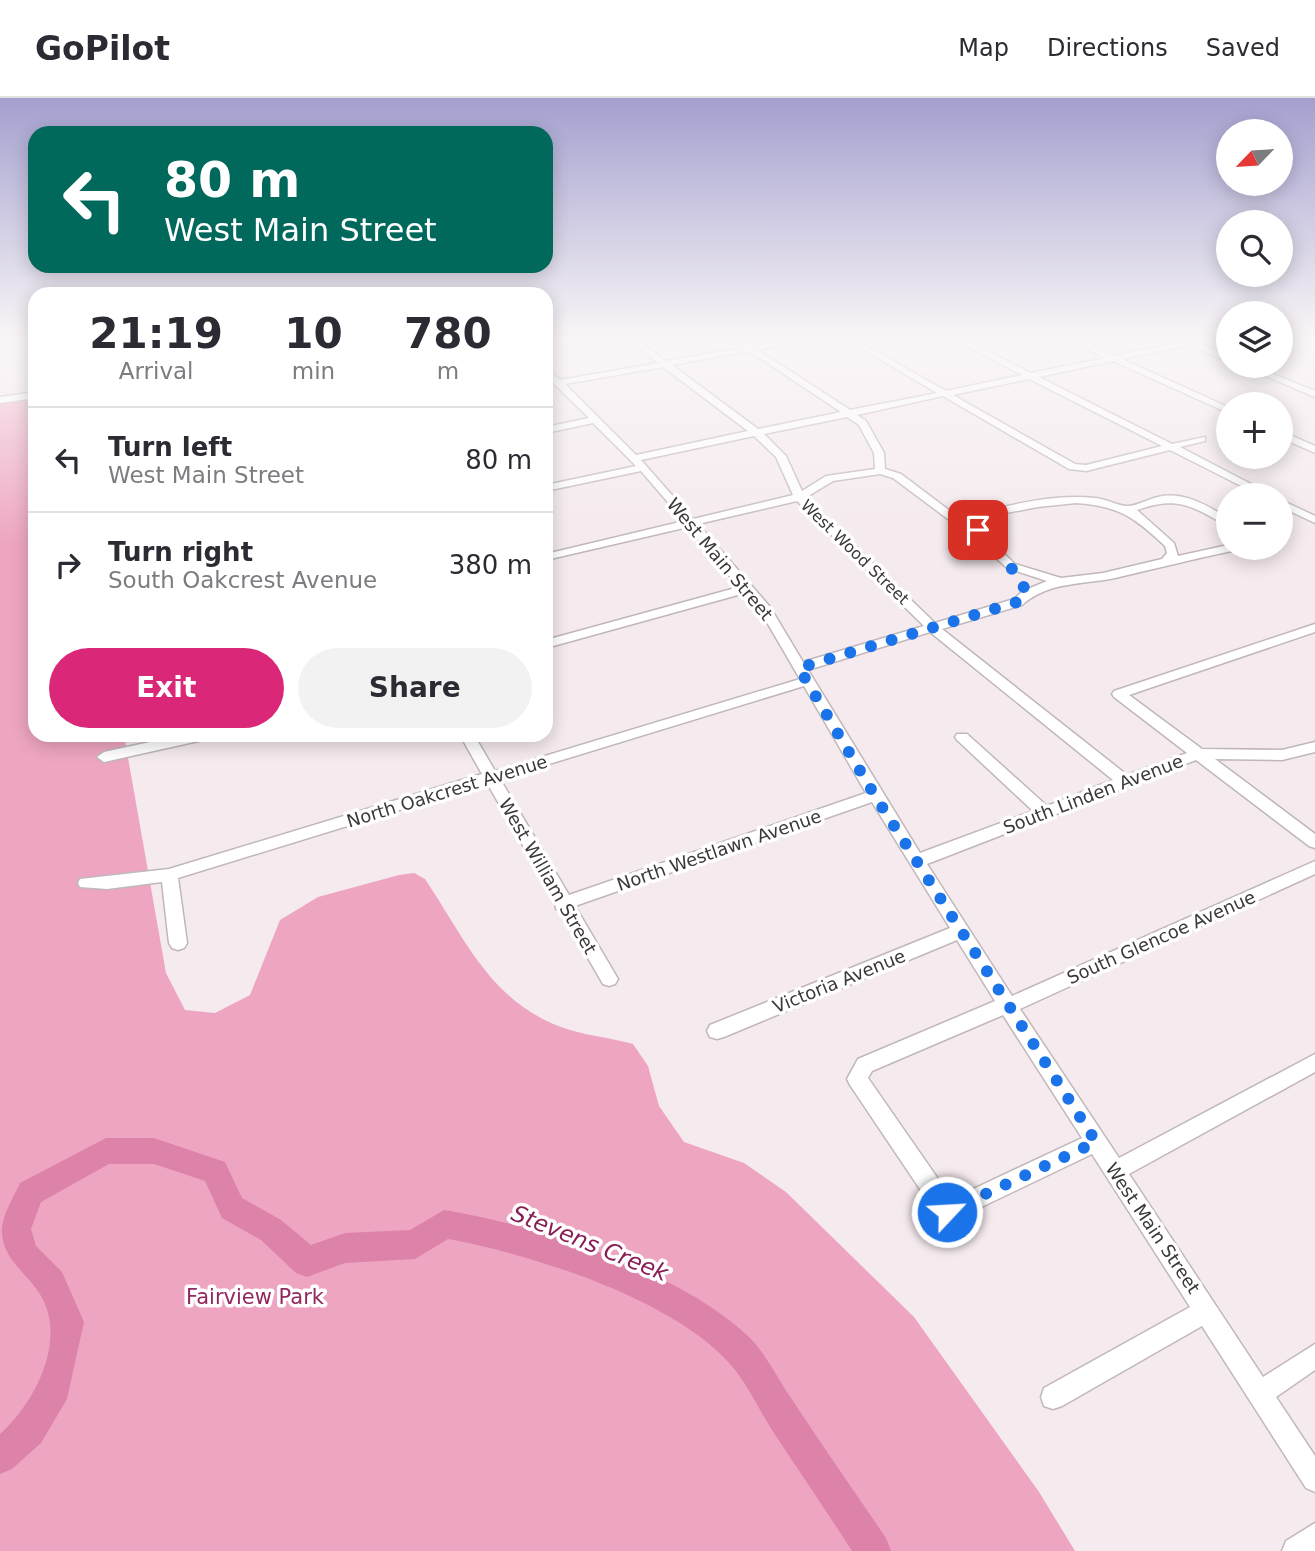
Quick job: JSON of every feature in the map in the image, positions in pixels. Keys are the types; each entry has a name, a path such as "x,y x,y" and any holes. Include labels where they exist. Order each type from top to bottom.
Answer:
{"street":[{"name":"West Main Street","path":"583,409 639,463 748,588 779,631 875,796 1315,1479"},
{"name":"West Wood Street","path":"724,409 777,450 799,497 934,629 1124,781"},
{"path":"842,409 863,423 879,453 878,464 881,471"},
{"path":"553,486 756,433 875,409"},
{"path":"971,409 1066,464 1086,468 1202,439"},
{"path":"1095,409 1243,483"},
{"path":"553,429 595,420"},
{"path":"1293,440 1315,450"},
{"path":"553,555 799,497 830,478 881,471 897,476 980,538 1010,566 1027,592"},
{"path":"1128,510 1154,499 1174,497 1194,503 1216,515"},
{"path":"941,510 965,515 986,514 1017,506 1069,501 1128,510 1170,545 1173,554 1168,559"},
{"path":"1293,508 1315,520"},
{"path":"980,538 980,522 986,514"},
{"name":"North Oakcrest Avenue","path":"86,883 169,875 491,778 1017,602 1027,592 1064,582 1114,574 1168,559 1216,551"},
{"path":"1010,566 1038,577 1064,582"},
{"path":"553,642 748,588"},
{"path":"1315,628 1119,694 1315,842"},
{"path":"962,737 1044,812"},
{"path":"104,757 171,742"},
{"name":"West William Street","path":"471,742 562,904 609,979"},
{"name":"South Linden Avenue","path":"917,861 1197,754 1282,755 1315,747"},
{"name":"North Westlawn Avenue","path":"562,904 875,796"},
{"name":"South Glencoe Avenue","path":"1096,1142 947,1212 857,1079 865,1065 992,1009 1008,1006 1315,867"},
{"path":"169,875 178,943"},
{"name":"Victoria Avenue","path":"717,1031 961,931"},
{"path":"1115,1171 1315,1062"},
{"path":"1053,1397 1207,1310"},
{"path":"1260,1394 1315,1356"},
{"path":"1296,1551 1315,1537"}],"green space":[{"name":"Fairview Park","path":"0,409 28,409 28,742 125,742 166,973 185,1010 215,1013 250,995 280,920 318,897 399,875 414,873 425,879 468,947 501,988 520,1005 543,1019 570,1030 633,1044 648,1066 659,1106 684,1142 744,1163 786,1192 914,1317 1039,1492 1075,1551 0,1551"}],"waterway":[{"name":"Stevens Creek","path":"0,1457 29,1431 55,1387 68,1322 51,1283 23,1255 16,1229 30,1193 106,1151 154,1151 215,1171 232,1208 271,1230 307,1262 345,1248 415,1244 444,1224 515,1239 557,1253 644,1289 683,1309 716,1330 746,1358 873,1551"}],"route":[{"path":"947,1212 1096,1142 875,796 799,668 1017,602 1027,592 1021,580 980,538 978,530"}]}
